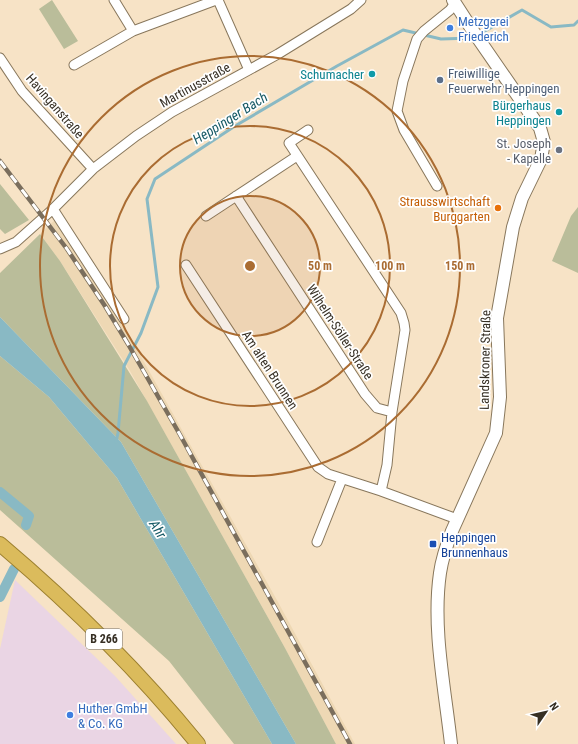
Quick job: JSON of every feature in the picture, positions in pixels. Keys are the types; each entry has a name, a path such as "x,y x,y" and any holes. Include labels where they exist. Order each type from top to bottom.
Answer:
{"highway":[{"name":"B 266","path":"0,544 35,573 108,644 150,687 198,744"}],"main road":[{"name":"Landskroner Straße","path":"451,744 438,627 440,571 446,546 496,433 500,397 497,318 506,258 513,227 522,198 541,158 544,142 540,128 472,31 455,1"}],"street":[{"path":"114,0 133,31"},
{"path":"74,65 133,31 217,0 249,70"},
{"name":"Martinusstraße","path":"0,249 16,242 53,209 93,169 136,136 160,120 278,54 351,9 360,0"},
{"path":"437,186 404,130 398,111 403,81 417,38 424,30 450,10 455,1"},
{"name":"Havinganstraße","path":"0,58 22,91 93,169"},
{"path":"308,130 289,143 401,313 404,323 404,337 381,491"},
{"path":"206,216 297,156"},
{"name":"Wilhelm-Söller-Straße","path":"236,196 365,394 377,408 392,412"},
{"path":"53,209 124,319"},
{"name":"Am alten Brunnen","path":"186,265 318,467 328,474 381,491 457,519"},
{"path":"317,542 342,479"}],"shaded area":[{"path":"56,219 111,305 143,360 278,602 355,744 336,744 285,648 130,371 60,261 40,234"},
{"path":"15,580 115,676 176,744 0,744 0,649"}],"green space":[{"path":"52,0 78,41 64,49 39,9"},
{"path":"0,184 29,220 5,234 0,229"},
{"path":"578,207 578,273 552,261 571,216"},
{"path":"40,234 60,261 147,401 285,648 336,744 296,744 121,442 0,317 0,273"},
{"path":"0,356 49,397 117,478 272,744 234,744 169,661 0,510"}],"water":[{"name":"Ahr","path":"0,317 121,442 296,744 272,744 117,478 49,397 0,356"}],"waterway":[{"name":"Heppinger Bach","path":"478,35 522,10 551,27 574,25 578,21"},
{"name":"Heppinger Bach","path":"116,442 124,366 141,333 158,287 147,199 155,179 235,126 337,66 403,30 441,39 473,38"},
{"path":"0,492 29,516 26,525"},
{"path":"0,597 14,569"}],"railway":[{"path":"0,161 67,249 128,344 179,433 350,744"}],"place":[{"name":"Metzgerei Friederich","path":"450,28"},
{"name":"Schumacher","path":"372,74"},
{"name":"Freiwillige Feuerwehr Heppingen","path":"440,80"},
{"name":"Bürgerhaus Heppingen","path":"559,112"},
{"name":"St. Joseph - Kapelle","path":"559,150"},
{"name":"Strausswirtschaft Burggarten","path":"498,208"},
{"name":"Heppingen Brunnenhaus","path":"433,544"},
{"name":"Huther GmbH & Co. KG","path":"70,715"}]}
